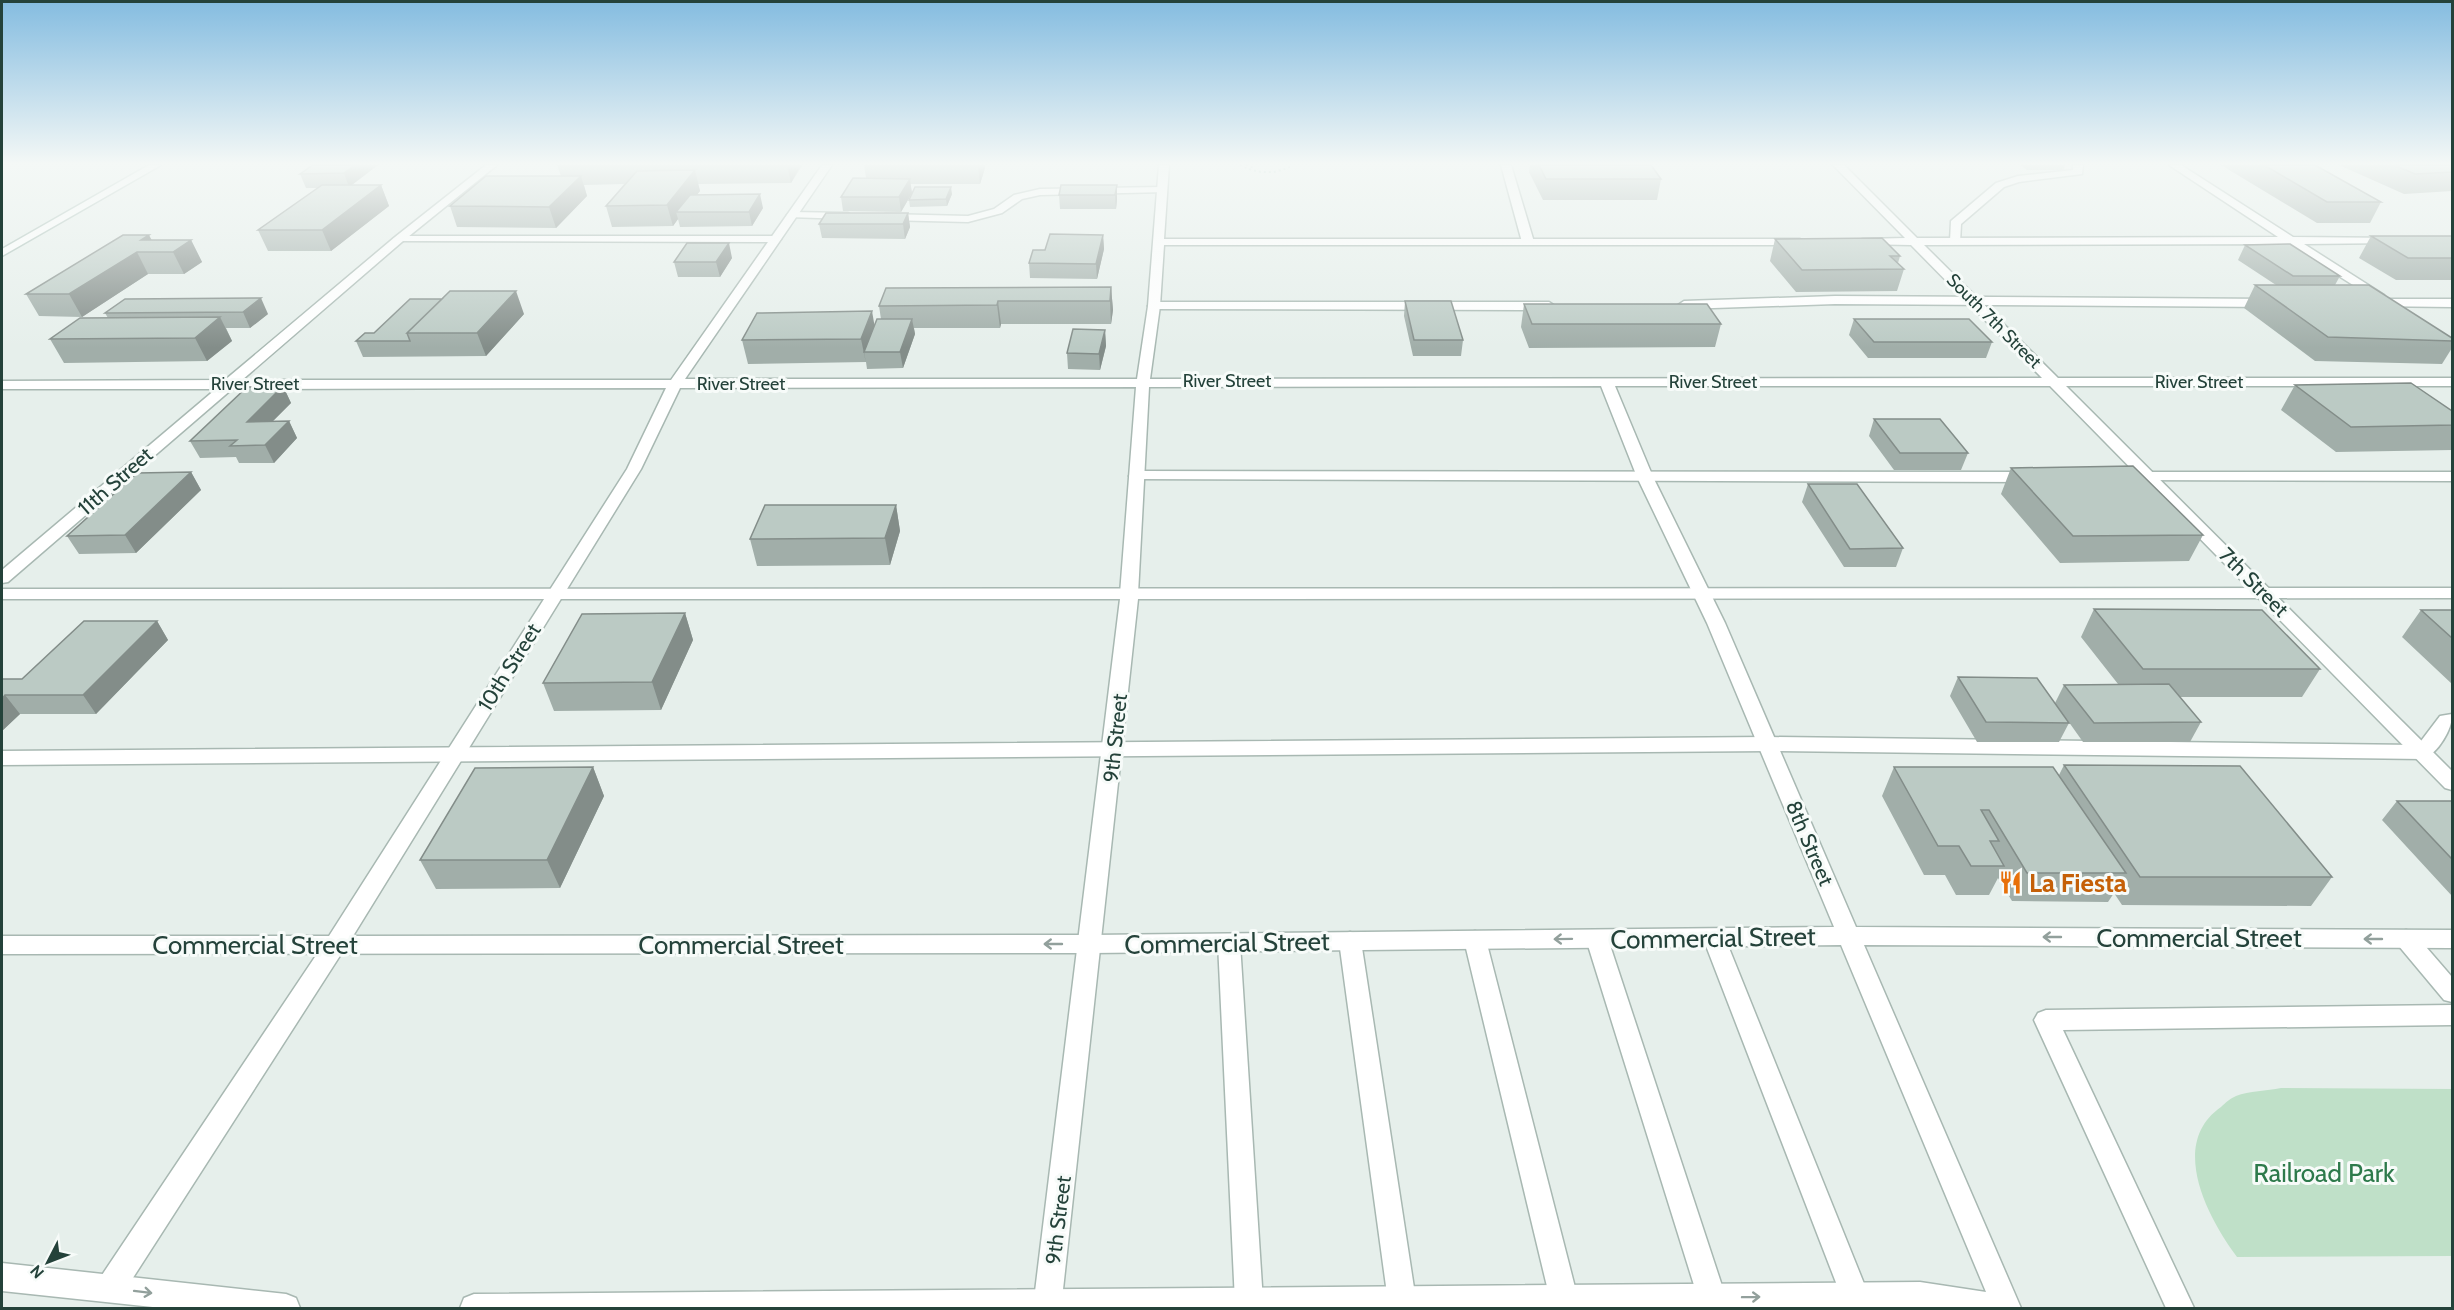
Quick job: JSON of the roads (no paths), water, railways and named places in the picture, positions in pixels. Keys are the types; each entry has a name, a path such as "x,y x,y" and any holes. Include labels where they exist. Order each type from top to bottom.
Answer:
{"street":[{"path":"2,253 49,226"},
{"name":"11th Street","path":"2,578 414,226"},
{"name":"10th Street","path":"110,1288 335,945 634,470 674,385 785,226"},
{"name":"9th Street","path":"1047,1306 1092,944 1129,614 1143,382 1154,306 1160,226"},
{"path":"1523,226 1528,242"},
{"name":"South 7th Street","path":"1899,226 2055,382"},
{"path":"1955,226 1956,241"},
{"path":"2271,226 2406,315"},
{"path":"399,238 776,239"},
{"path":"1856,242 2407,240"},
{"path":"1159,242 1809,242"},
{"path":"1672,305 1835,300 1976,303 2281,303"},
{"path":"2364,303 2452,303"},
{"path":"1154,306 1566,306"},
{"name":"8th Street","path":"1606,382 1645,477 1702,594 1768,744 2007,1308"},
{"name":"7th Street","path":"2055,382 2452,783"},
{"name":"River Street","path":"2,385 2452,382"},
{"path":"1137,476 2041,477"},
{"path":"2113,477 2452,477"},
{"path":"2,594 2452,593"},
{"path":"2,758 1768,744 2422,753 2447,720 2452,720"},
{"name":"Commercial Street","path":"2,945 1092,944 1850,936 2452,939"},
{"path":"1714,938 1855,1296"},
{"path":"1597,939 1712,1298"},
{"path":"2406,939 2452,993"},
{"path":"1475,940 1564,1299"},
{"path":"1350,941 1402,1301"},
{"path":"1229,943 1249,1302"},
{"path":"2180,1308 2046,1020 2452,1015"},
{"path":"2,1277 286,1308"},
{"path":"474,1308 1047,1306 1920,1296 1998,1308"}],"place":[{"name":"La Fiesta","path":"2011,883"}],"park label":[{"name":"Railroad Park","path":"2324,1173"}]}
